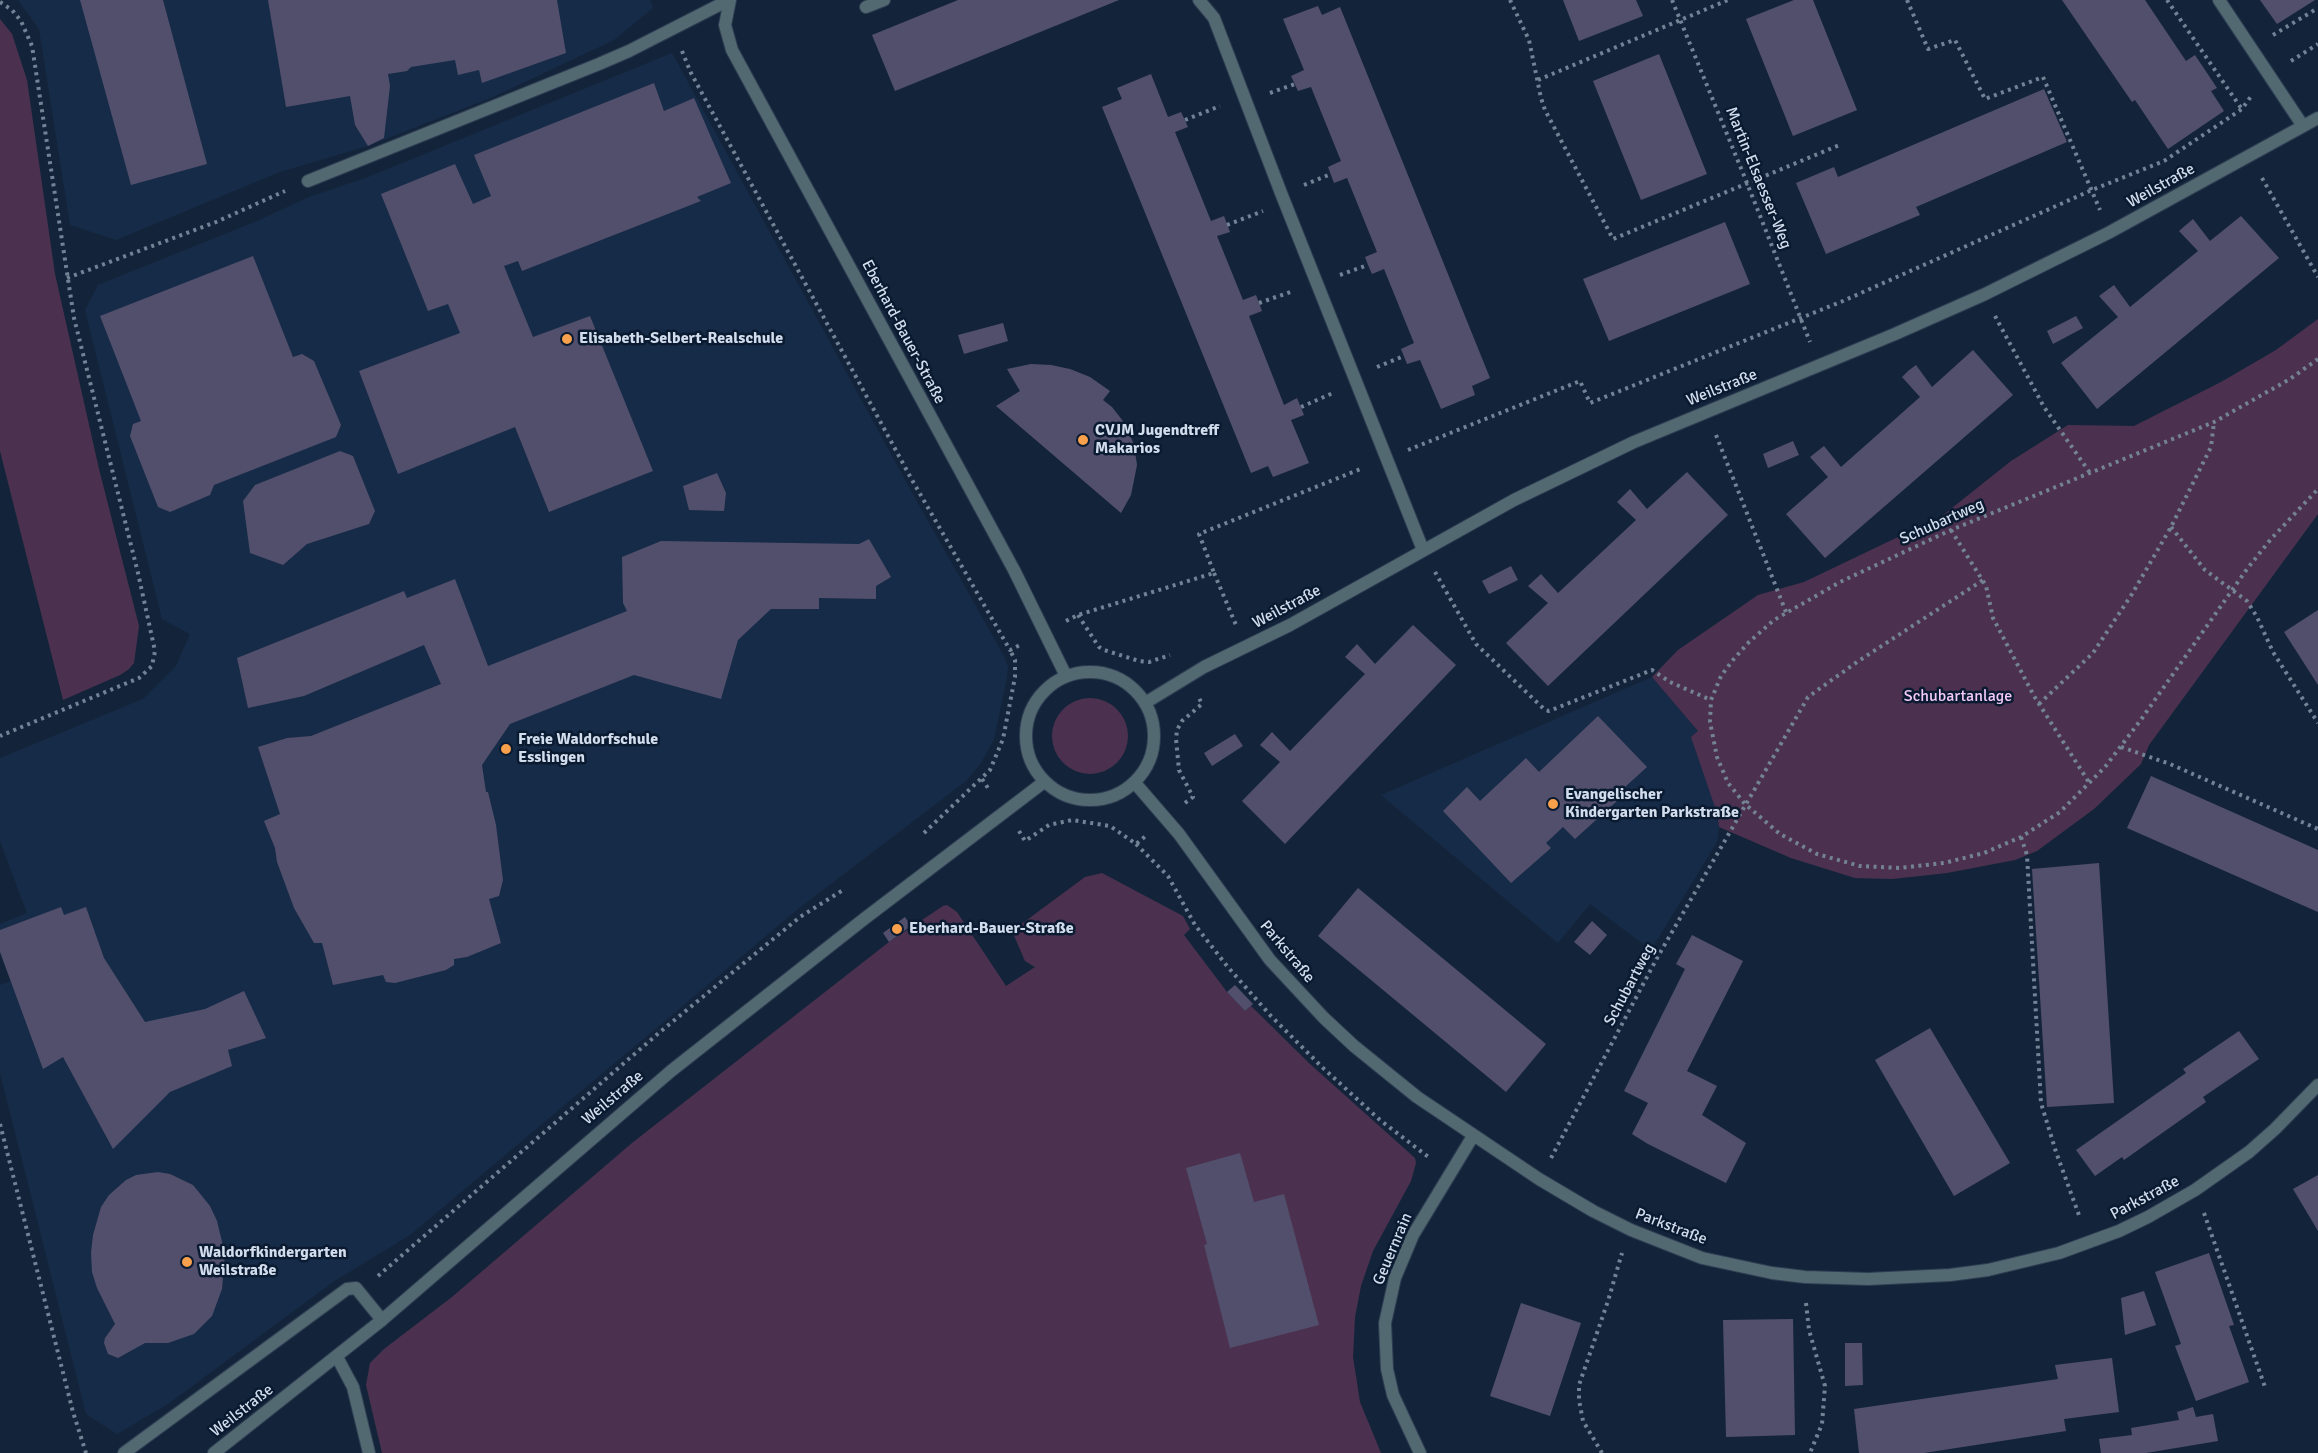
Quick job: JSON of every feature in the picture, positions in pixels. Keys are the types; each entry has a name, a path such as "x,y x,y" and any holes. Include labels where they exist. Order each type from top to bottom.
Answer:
{"street":[{"path":"308,181 609,60 729,0"},
{"name":"Eberhard-Bauer-Straße","path":"729,0 725,25 732,50 1014,570 1066,676"},
{"path":"866,8 884,0"},
{"path":"1200,0 1215,18 1317,284 1423,550"},
{"path":"2219,0 2270,73 2303,126"},
{"name":"Weilstraße","path":"1145,703 1213,662 1290,625 1514,500 1634,442 1983,295 2110,232 2318,118"},
{"path":"1089,670 1107,672 1127,683 1145,703 1153,726 1153,746 1144,772 1135,783 1113,796 1089,800 1064,795 1044,782 1034,768 1028,753 1026,738 1032,707 1041,694 1066,676 1089,670"},
{"name":"Weilstraße","path":"214,1453 382,1320 671,1071 1044,782"},
{"name":"Parkstraße","path":"1135,783 1166,819 1270,960 1324,1018 1387,1073 1473,1136 1593,1211 1631,1230 1702,1258 1740,1268 1805,1277 1868,1279 1950,1275 2028,1262 2090,1244 2148,1217 2195,1190 2249,1152 2318,1085"},
{"name":"Geuernrain","path":"1420,1453 1393,1395 1387,1369 1385,1323 1395,1278 1413,1235 1473,1136"},
{"path":"123,1453 343,1291 352,1288 359,1292 382,1320"},
{"path":"337,1357 353,1388 369,1453"}],"path":[{"path":"1509,0 1529,40 1545,110 1613,238 1842,144"},
{"name":"Martin-Elsaesser-Weg","path":"1672,0 1748,183 1819,365"},
{"path":"1538,80 1728,0"},
{"path":"1907,0 1928,49 1955,40 1985,99 2043,77 2110,232"},
{"path":"2168,0 2241,109"},
{"path":"0,2 12,10 21,21 32,46 74,318 138,573 155,651 152,666 139,678 0,736"},
{"path":"2252,47 2318,8"},
{"path":"2270,73 2318,44"},
{"path":"1185,120 1244,95"},
{"path":"2249,157 2318,277"},
{"path":"67,278 216,222 308,181"},
{"path":"1227,225 1285,202"},
{"path":"1259,303 1317,284"},
{"path":"1983,295 2044,407 2090,473"},
{"name":"Schubartweg","path":"2318,359 2283,383 2214,422 1952,530 1869,567 1786,612 1762,629 1721,676 1711,700 1710,722 1717,757 1728,783 1745,804 1780,834 1817,854 1860,866 1899,868 1944,863 1984,854 2021,837 2060,812 2090,784 2121,747 2232,589 2271,538 2318,489"},
{"path":"1301,407 1357,384"},
{"path":"1706,412 1786,612"},
{"path":"2038,704 2093,653 2132,594 2171,527 2211,447 2214,422"},
{"path":"2171,527 2205,570 2242,596 2252,608 2273,652 2318,723"},
{"path":"1952,530 1986,586 1993,618 2038,704 2090,784"},
{"path":"1423,550 1476,644 1545,710 1549,711 1652,670 1670,682 1711,700"},
{"path":"1214,573 1245,648"},
{"path":"1745,804 1811,693 1983,580"},
{"path":"1078,615 1104,650 1149,662 1171,654 1202,704 1182,721 1176,739 1179,770 1193,797 1136,844"},
{"path":"924,833 990,770 1003,740 1016,668 1010,650"},
{"path":"2121,747 2170,764 2318,829"},
{"path":"982,779 1025,841 1049,825 1072,820 1110,826 1136,844 1168,876 1195,925 1270,1015 1380,1120 1451,1173"},
{"name":"Schubartweg","path":"1539,1179 1657,958 1745,804"},
{"path":"2021,837 2027,855 2041,1103 2056,1152 2090,1244"},
{"path":"359,1292 660,1032 800,917 843,890"},
{"path":"0,1124 73,1412 86,1453"},
{"path":"2195,1190 2265,1387"},
{"path":"1602,1453 1583,1420 1579,1385 1631,1230"},
{"path":"1805,1277 1809,1330 1825,1386 1822,1424 1810,1453"}],"shaded area":[{"path":"18,0 650,0 653,8 614,40 493,97 368,146 280,172 116,240 70,225 39,29"},
{"name":"Freie Waldorfschule Esslingen","path":"672,53 1004,656 1008,667 1007,678 994,739 981,763 966,781 798,909 410,1235 333,1282 168,1404 117,1434 86,1414 0,1073 0,985 11,981 0,952 0,924 27,913 0,841 0,758 143,699 176,666 190,634 162,619 85,310 98,285 257,221 309,197 368,177"},
{"name":"Evangelischer Kindergarten Parkstraße","path":"1652,677 1698,731 1719,827 1717,842 1651,950 1590,904 1558,943 1381,795"}],"green space":[{"path":"0,19 12,34 27,80 55,274 99,469 139,626 134,663 129,669 63,700 0,451"},
{"name":"Schubartanlage","path":"2318,319 2318,514 2149,745 2141,764 2094,809 2037,851 2015,860 1947,873 1892,879 1855,878 1791,858 1719,827 1717,813 1691,737 1698,731 1652,677 1678,650 1758,595 1804,582 1942,516 2011,461 2068,425 2134,426 2221,382 2276,350"},
{"path":"1090,698 1104,701 1117,709 1125,722 1128,736 1125,750 1117,763 1104,771 1090,774 1076,771 1063,763 1055,750 1052,736 1055,722 1063,709 1076,701"},
{"path":"1102,873 1183,916 1190,929 1184,935 1227,992 1245,1011 1251,1006 1310,1064 1415,1158 1416,1163 1411,1181 1373,1251 1361,1286 1355,1317 1353,1357 1360,1402 1381,1453 382,1453 366,1385 370,1363 384,1349 452,1297 632,1143 889,942 943,906 947,905 957,912 1006,986 1035,967 1025,961 1012,931 1085,877"}],"building":[{"path":"80,0 163,0 207,164 131,185"},
{"path":"268,0 557,0 566,53 482,83 479,70 458,75 455,60 411,67 407,71 388,74 390,86 384,138 368,146 355,125 350,96 286,107"},
{"path":"958,0 1119,0 895,91 872,35"},
{"path":"1563,0 1636,0 1643,16 1579,41"},
{"path":"1794,0 1813,0 1857,110 1793,136 1746,19"},
{"path":"2062,0 2145,0 2186,61 2195,55 2217,88 2211,91 2224,111 2168,149 2135,100 2132,102"},
{"path":"2260,0 2315,0 2277,24"},
{"path":"1318,6 1322,15 1340,7 1490,378 1472,386 1475,395 1441,409 1420,360 1407,364 1401,349 1414,343 1384,269 1372,274 1368,265 1365,257 1377,252 1347,178 1334,183 1328,167 1341,161 1311,87 1298,91 1291,76 1304,70 1283,19"},
{"path":"1659,54 1707,174 1641,200 1593,81"},
{"path":"1151,74 1168,117 1181,112 1188,127 1175,132 1211,221 1224,216 1230,232 1217,236 1243,300 1256,295 1262,311 1249,316 1284,405 1297,398 1304,415 1291,420 1309,463 1273,477 1268,466 1251,473 1102,107 1122,99 1117,88"},
{"name":"Elisabeth-Selbert-Realschule","path":"654,83 664,111 694,98 731,183 697,197 701,201 522,271 518,261 504,266 533,337 590,316 653,471 549,512 515,427 398,474 359,371 460,333 448,304 428,311 381,194 455,164 473,204 491,196 474,155"},
{"path":"2044,89 2067,142 1916,207 1920,215 1826,254 1796,183 1834,167 1838,177"},
{"path":"2241,216 2279,258 2097,409 2061,363 2118,317 2099,296 2114,285 2130,307 2198,251 2179,231 2193,219 2210,241"},
{"path":"1725,222 1750,284 1609,341 1583,279"},
{"path":"253,256 293,357 302,354 314,361 341,425 336,437 214,485 210,495 170,512 158,507 130,436 133,424 141,421 100,316"},
{"path":"2076,316 2083,328 2053,344 2047,331"},
{"path":"1003,323 1008,341 964,354 958,335"},
{"path":"1973,350 2013,395 1825,558 1786,514 1828,477 1810,457 1824,446 1841,467 1920,397 1902,377 1908,371 1916,365 1932,387"},
{"name":"CVJM Jugendtreff Makarios","path":"1031,364 1070,369 1090,377 1110,391 1103,400 1112,407 1126,425 1134,445 1137,465 1131,495 1121,513 996,406 1020,391 1007,369"},
{"path":"1793,441 1799,455 1768,468 1763,454"},
{"path":"340,451 353,456 375,511 369,524 307,544 283,565 250,553 243,501 255,485"},
{"path":"1687,472 1728,515 1548,686 1506,643 1548,603 1528,586 1541,574 1558,593 1636,520 1617,502 1630,489 1647,509"},
{"path":"717,473 726,493 724,511 689,510 683,486"},
{"name":"Freie Waldorfschule Esslingen","path":"869,539 891,577 876,586 876,599 819,598 819,609 771,609 738,640 721,699 634,675 510,724 482,765 486,792 488,792 496,825 503,880 499,896 489,899 501,943 467,957 454,959 454,965 446,970 395,983 386,982 383,975 333,985 322,943 314,943 294,908 264,821 280,814 258,747 287,738 311,736 441,684 424,645 304,696 248,708 237,658 404,591 407,598 455,579 488,666 627,611 623,603 622,557 661,541 859,544"},
{"path":"1511,566 1518,580 1489,594 1482,581"},
{"path":"2318,610 2318,685 2284,632"},
{"path":"1413,625 1456,665 1285,844 1242,801 1280,762 1260,745 1272,732 1290,751 1365,674 1345,657 1357,644 1375,664"},
{"name":"Evangelischer Kindergarten Parkstraße","path":"1598,716 1647,767 1613,798 1617,801 1575,839 1563,827 1546,843 1551,848 1511,883 1443,811 1467,787 1480,801 1526,758 1539,772"},
{"path":"1235,734 1243,746 1212,766 1204,753"},
{"path":"2151,776 2318,850 2318,912 2127,828"},
{"path":"2099,863 2114,1103 2047,1107 2032,869"},
{"path":"1358,888 1546,1044 1506,1092 1318,936"},
{"path":"61,907 64,915 86,907 104,958 145,1022 205,1009 244,991 266,1038 228,1050 232,1066 170,1092 113,1149 63,1057 43,1069 0,952 0,930"},
{"path":"905,917 911,926 889,942 883,933"},
{"path":"1592,921 1607,935 1590,955 1574,942"},
{"path":"1692,935 1743,961 1687,1071 1717,1086 1702,1115 1746,1143 1726,1183 1632,1134 1648,1103 1624,1091 1685,969 1676,964"},
{"path":"1235,985 1253,1004 1245,1011 1227,992"},
{"path":"1930,1028 2010,1163 1954,1196 1875,1060"},
{"path":"2239,1031 2259,1059 2203,1097 2206,1102 2124,1160 2122,1157 2095,1176 2076,1150 2186,1073 2183,1069"},
{"path":"1240,1153 1254,1202 1284,1194 1319,1325 1230,1348 1204,1245 1207,1244 1186,1168"},
{"name":"Waldorfkindergarten Weilstraße","path":"158,1172 170,1174 193,1185 210,1206 217,1221 225,1254 222,1289 212,1316 194,1334 168,1343 145,1343 118,1358 108,1354 104,1343 115,1324 97,1288 92,1272 93,1235 101,1207 109,1195 126,1180 136,1175"},
{"path":"2318,1175 2318,1231 2293,1189"},
{"path":"2209,1253 2234,1325 2229,1326 2249,1382 2196,1401 2175,1346 2181,1344 2155,1272"},
{"path":"2144,1291 2156,1325 2125,1335 2121,1298"},
{"path":"1521,1303 1581,1323 1550,1416 1490,1396"},
{"path":"1793,1319 1795,1435 1726,1437 1723,1320"},
{"path":"1845,1343 1862,1343 1863,1385 1845,1386"},
{"path":"2112,1358 2119,1412 2064,1419 2066,1431 1924,1453 1859,1453 1854,1409 2058,1379 2055,1365"},
{"path":"2193,1407 2196,1417 2213,1414 2218,1441 2146,1453 2101,1453 2099,1439 2132,1435 2131,1428 2179,1420 2177,1412"}],"place":[{"name":"Elisabeth-Selbert-Realschule","path":"567,339"},
{"name":"CVJM Jugendtreff Makarios","path":"1083,440"},
{"name":"Freie Waldorfschule Esslingen","path":"506,749"},
{"name":"Evangelischer Kindergarten Parkstraße","path":"1553,804"},
{"name":"Eberhard-Bauer-Straße","path":"897,929"},
{"name":"Waldorfkindergarten Weilstraße","path":"187,1262"}]}
